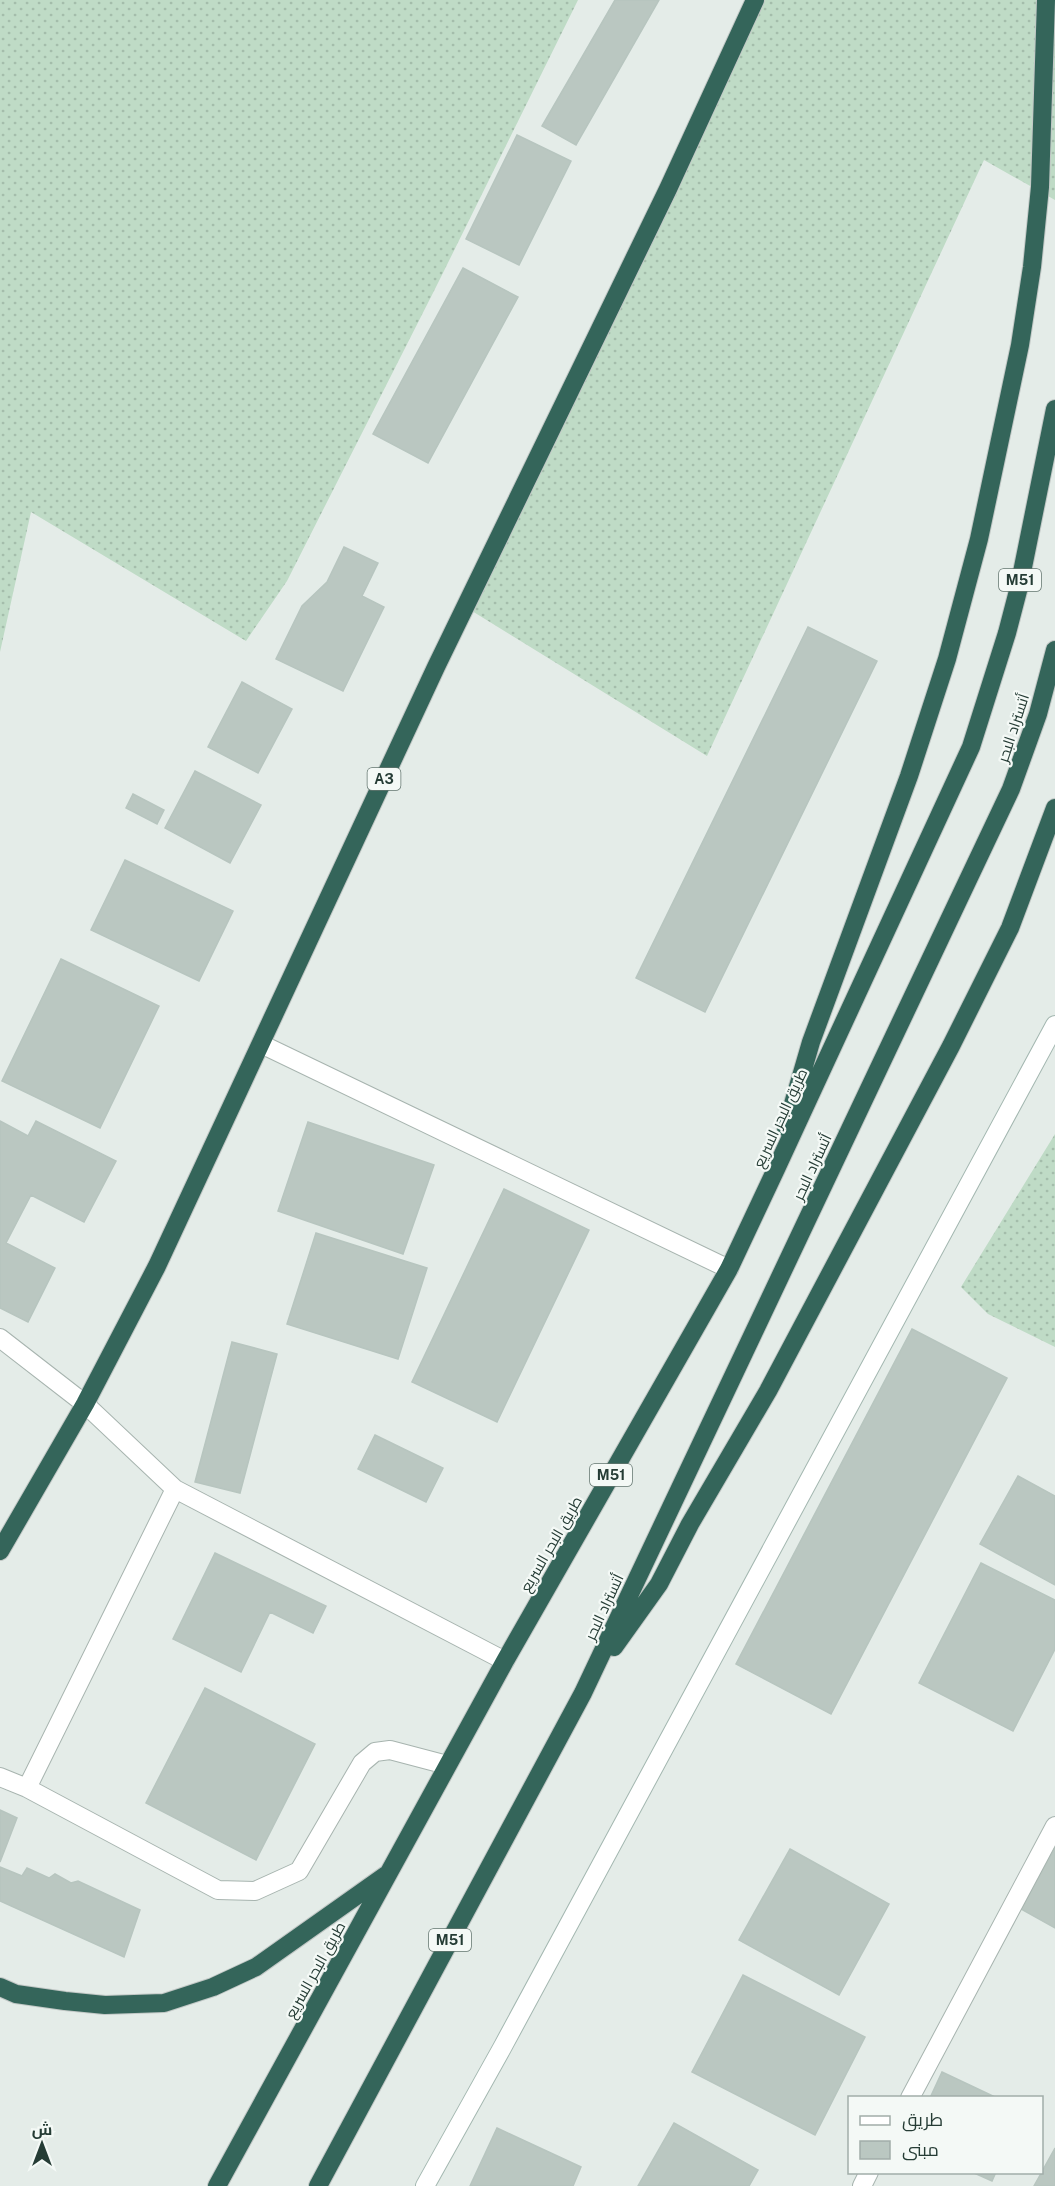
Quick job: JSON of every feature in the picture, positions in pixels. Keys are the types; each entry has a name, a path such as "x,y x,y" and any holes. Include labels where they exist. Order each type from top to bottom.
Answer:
{"highway":[{"name":"A3","path":"0,1551 85,1404 157,1266 436,667 668,189 755,0"},
{"path":"777,1167 788,1118 812,1042 909,776 947,659 979,539 1020,345 1034,257 1040,187 1046,0"},
{"name":"طريق البحر السريع","path":"217,2186 505,1661 729,1269 971,747 1004,644 1016,598 1055,409"},
{"name":"أتستراد البحر","path":"583,1693 1011,789 1038,714 1055,650"},
{"path":"583,1693 659,1584 690,1524 774,1381 951,1046 1010,928 1055,808"},
{"name":"M51","path":"318,2186 583,1693"},
{"path":"0,1987 16,1994 105,2005 164,2003 213,1987 256,1967 390,1872"}],"street":[{"path":"425,2186 513,2028 1055,1025"},
{"path":"261,1044 729,1269"},
{"path":"0,1338 85,1404 174,1489 505,1661"},
{"path":"27,1788 174,1489"},
{"path":"0,1777 27,1788 218,1890 255,1891 299,1871 362,1763 375,1752 390,1750 447,1766"},
{"path":"911,2096 1055,1826"}],"green space":[{"path":"0,0 578,0 287,581 246,641 31,512 0,652"},
{"path":"748,0 1055,0 1055,200 984,160 707,756 472,611"},
{"path":"1055,1134 1055,1347 988,1314 961,1287"}],"building":[{"path":"615,0 659,0 576,145 542,126"},
{"path":"517,135 571,161 519,265 466,239"},
{"path":"463,268 518,297 428,463 373,434"},
{"path":"344,547 378,563 362,596 384,607 343,691 276,659 302,606 327,582"},
{"path":"808,627 877,661 705,1012 636,978"},
{"path":"242,682 292,709 258,773 208,747"},
{"path":"195,771 261,805 230,863 165,828"},
{"path":"133,794 164,810 157,824 126,808"},
{"path":"125,860 233,911 199,981 91,930"},
{"path":"61,959 159,1006 100,1128 2,1081"},
{"path":"0,1121 28,1136 36,1121 116,1161 84,1222 31,1195 6,1243 55,1268 28,1322 0,1308"},
{"path":"308,1122 434,1165 403,1254 278,1211"},
{"path":"504,1189 589,1230 497,1422 412,1382"},
{"path":"316,1233 427,1268 398,1359 287,1324"},
{"path":"912,1329 1007,1378 831,1714 736,1664"},
{"path":"232,1342 277,1354 240,1493 195,1482"},
{"path":"375,1435 443,1468 426,1502 358,1469"},
{"path":"1018,1476 1055,1496 1055,1585 980,1544"},
{"path":"215,1553 326,1606 313,1633 270,1612 241,1672 173,1639"},
{"path":"981,1563 1055,1600 1055,1649 1013,1731 919,1683"},
{"path":"205,1688 315,1744 256,1860 146,1803"},
{"path":"0,1810 17,1818 0,1862"},
{"path":"1055,1848 1055,1928 1021,1909"},
{"path":"790,1849 889,1904 839,1995 739,1940"},
{"path":"0,1867 22,1876 27,1868 49,1878 55,1874 71,1883 78,1881 140,1910 124,1957 0,1901"},
{"path":"743,1975 865,2037 815,2135 692,2072"},
{"path":"942,2072 993,2096 931,2096"},
{"path":"674,2123 758,2170 749,2186 638,2186"},
{"path":"497,2128 581,2167 573,2186 470,2186"},
{"path":"1055,2148 1055,2186 1034,2186 1041,2174 1043,2174"},
{"path":"976,2174 995,2174 992,2181"}]}
